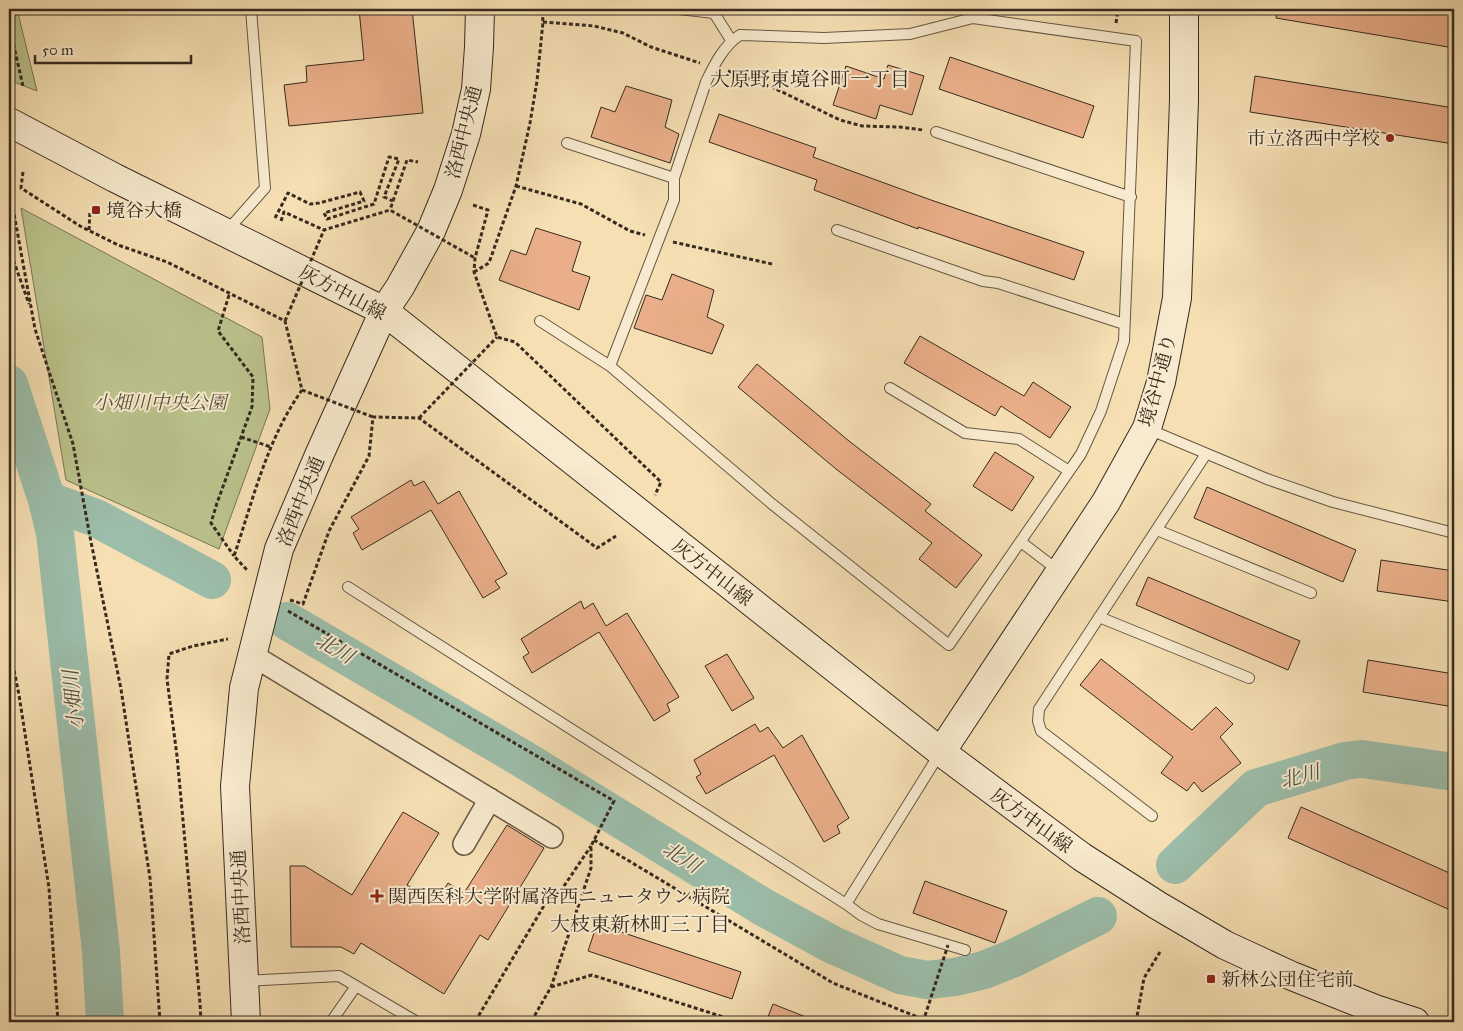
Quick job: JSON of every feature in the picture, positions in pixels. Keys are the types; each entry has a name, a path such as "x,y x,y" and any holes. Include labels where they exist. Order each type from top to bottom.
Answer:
{"street":[{"name":"洛西中央通","path":"246,1022 235,786 244,688 279,549 384,311 400,287 431,231 448,190 466,134 476,89 480,9"},
{"name":"境谷中通り","path":"941,752 1106,502 1146,428 1161,382 1177,298 1184,100 1184,9"},
{"name":"灰方中山線","path":"9,122 115,178 384,311 941,752 1082,857 1225,945 1373,1016 1415,1022"},
{"path":"252,655 552,837"},
{"path":"464,844 490,799"}],"lane":[{"path":"225,232 265,188 250,9"},
{"path":"679,9 714,13 731,40"},
{"path":"540,321 610,366 772,504 949,645 1081,454 1101,411 1124,341 1136,41 972,18 910,34 824,38 740,35 731,40 713,67 706,82 674,178 674,200 610,366"},
{"path":"936,132 1130,197"},
{"path":"568,144 674,178"},
{"path":"838,230 983,281 998,282 1124,324"},
{"path":"890,388 966,433 1019,439 1070,471"},
{"path":"1146,428 1267,479 1334,502 1454,533"},
{"path":"1152,816 1041,730 1038,721 1039,709 1206,454"},
{"path":"1157,530 1311,593"},
{"path":"1021,542 1060,571"},
{"path":"348,587 861,915 878,924 965,950"},
{"path":"1100,617 1249,678"},
{"path":"846,904 941,752"},
{"path":"244,981 340,976 417,1022"},
{"path":"331,1022 356,986"}],"path":[{"path":"474,272 489,263 516,186 537,81 543,22 542,9"},
{"path":"543,22 594,26 623,33 652,47 776,88 840,120 862,126 900,127 936,132"},
{"path":"9,25 23,86"},
{"path":"275,218 288,194 310,204 360,192 364,201 324,212 327,219 374,204 389,157 399,159 384,197 393,201"},
{"path":"390,210 407,160 418,162"},
{"path":"10,164 10,192 35,329 73,444 121,689 150,878 160,1022"},
{"path":"23,172 21,188 80,226 118,245 167,262 285,322"},
{"path":"516,186 581,204 630,231 772,264"},
{"path":"473,205 488,210 475,258 474,272 497,337"},
{"path":"280,221 284,212 324,230 390,210 475,258"},
{"path":"89,230 90,211"},
{"path":"234,556 271,447 290,408 302,390 285,322 324,230"},
{"path":"9,248 32,313"},
{"path":"229,294 218,331 253,377 252,407 217,503 212,523 234,556 247,570"},
{"path":"420,418 497,337"},
{"path":"497,337 515,342 661,482 654,495"},
{"path":"302,390 373,417 420,418 597,548 616,536"},
{"path":"288,600 302,604 329,531 369,456 373,417"},
{"path":"241,437 271,447"},
{"path":"287,610 614,801 591,846 562,889 545,904 479,1015 477,1022"},
{"path":"201,1022 177,756 167,679 169,654 193,646 228,639"},
{"path":"9,644 19,695 49,888 58,1022"},
{"path":"594,840 833,983 930,1022"},
{"path":"531,1022 552,987 591,868 591,846"},
{"path":"923,1022 948,945"},
{"path":"1136,1022 1144,978 1160,952"},
{"path":"552,987 592,976 739,1022"}],"green space":[{"path":"9,9 17,9 37,91 9,80"},
{"name":"小畑川中央公園","path":"21,208 262,337 270,409 219,549 66,480"},
{"path":"9,924 15,1022 9,1022"}],"building":[{"path":"359,9 412,9 423,113 289,126 284,85 307,82 306,66 364,60"},
{"path":"1277,9 1431,9 1454,13 1454,48 1276,18"},
{"path":"950,57 1094,106 1083,138 939,89"},
{"path":"888,65 924,76 912,115 880,105 876,119 833,105 846,66 884,79"},
{"path":"1255,76 1454,108 1454,144 1250,112"},
{"path":"626,86 672,100 665,127 679,134 670,163 591,137 601,107 615,112"},
{"path":"719,114 816,148 813,157 931,200 1084,252 1074,280 918,227 918,229 814,190 817,180 709,142"},
{"path":"536,228 581,242 572,271 590,277 579,310 499,280 511,250 526,255"},
{"path":"672,274 714,290 707,317 724,325 712,354 634,328 646,295 662,300"},
{"path":"920,336 1024,396 1033,382 1071,407 1050,438 1001,406 995,416 904,363"},
{"path":"757,364 849,441 931,504 925,511 982,555 956,588 919,559 932,543 836,469 738,387"},
{"path":"995,452 1034,477 1012,511 973,486"},
{"path":"411,480 414,486 424,481 438,504 459,491 507,574 495,581 500,588 483,598 431,510 362,550 353,533 359,529 351,517"},
{"path":"1207,487 1356,550 1343,582 1194,518"},
{"path":"1381,560 1454,571 1454,602 1377,591"},
{"path":"1148,577 1300,641 1288,670 1136,605"},
{"path":"581,601 584,609 593,603 606,626 627,613 679,697 667,704 670,711 654,721 599,632 532,673 523,657 529,653 521,639"},
{"path":"727,654 754,698 732,711 705,666"},
{"path":"1101,659 1192,730 1216,707 1233,724 1220,737 1241,763 1202,792 1194,782 1187,791 1161,773 1173,757 1080,685"},
{"path":"1368,660 1454,674 1454,707 1363,692"},
{"path":"755,724 760,732 768,727 783,748 802,735 849,818 837,826 840,833 824,842 774,755 706,794 696,777 701,774 694,760"},
{"path":"1301,807 1454,875 1454,896 1448,909 1288,838"},
{"path":"403,812 439,833 407,885 436,902 448,883 464,893 507,825 544,848 488,940 480,935 444,994 361,943 354,954 341,947 291,947 290,866 305,866 352,895"},
{"path":"925,881 1007,911 995,943 913,913"},
{"path":"597,924 741,972 732,999 588,951"},
{"path":"773,1004 816,1021 816,1022 766,1022"}],"waterway":[{"name":"小畑川","path":"9,384 47,500 55,533 101,951 105,1022"},
{"name":"北川","path":"47,500 96,518 212,580"},
{"name":"北川","path":"287,621 523,759 763,907 831,944 900,975 927,980 955,977 984,970 1014,958 1098,916"},
{"name":"北川","path":"1175,865 1256,788 1345,761 1362,759 1454,772"}],"place":[{"name":"市立洛西中学校","path":"1390,138"},
{"name":"境谷大橋","path":"96,210"},
{"name":"関西医科大学附属洛西ニュータウン病院","path":"377,896"},
{"name":"新林公団住宅前","path":"1211,979"}],"district":[{"name":"大原野東境谷町一丁目","path":"810,79"},
{"name":"大枝東新林町三丁目","path":"640,924"}]}
